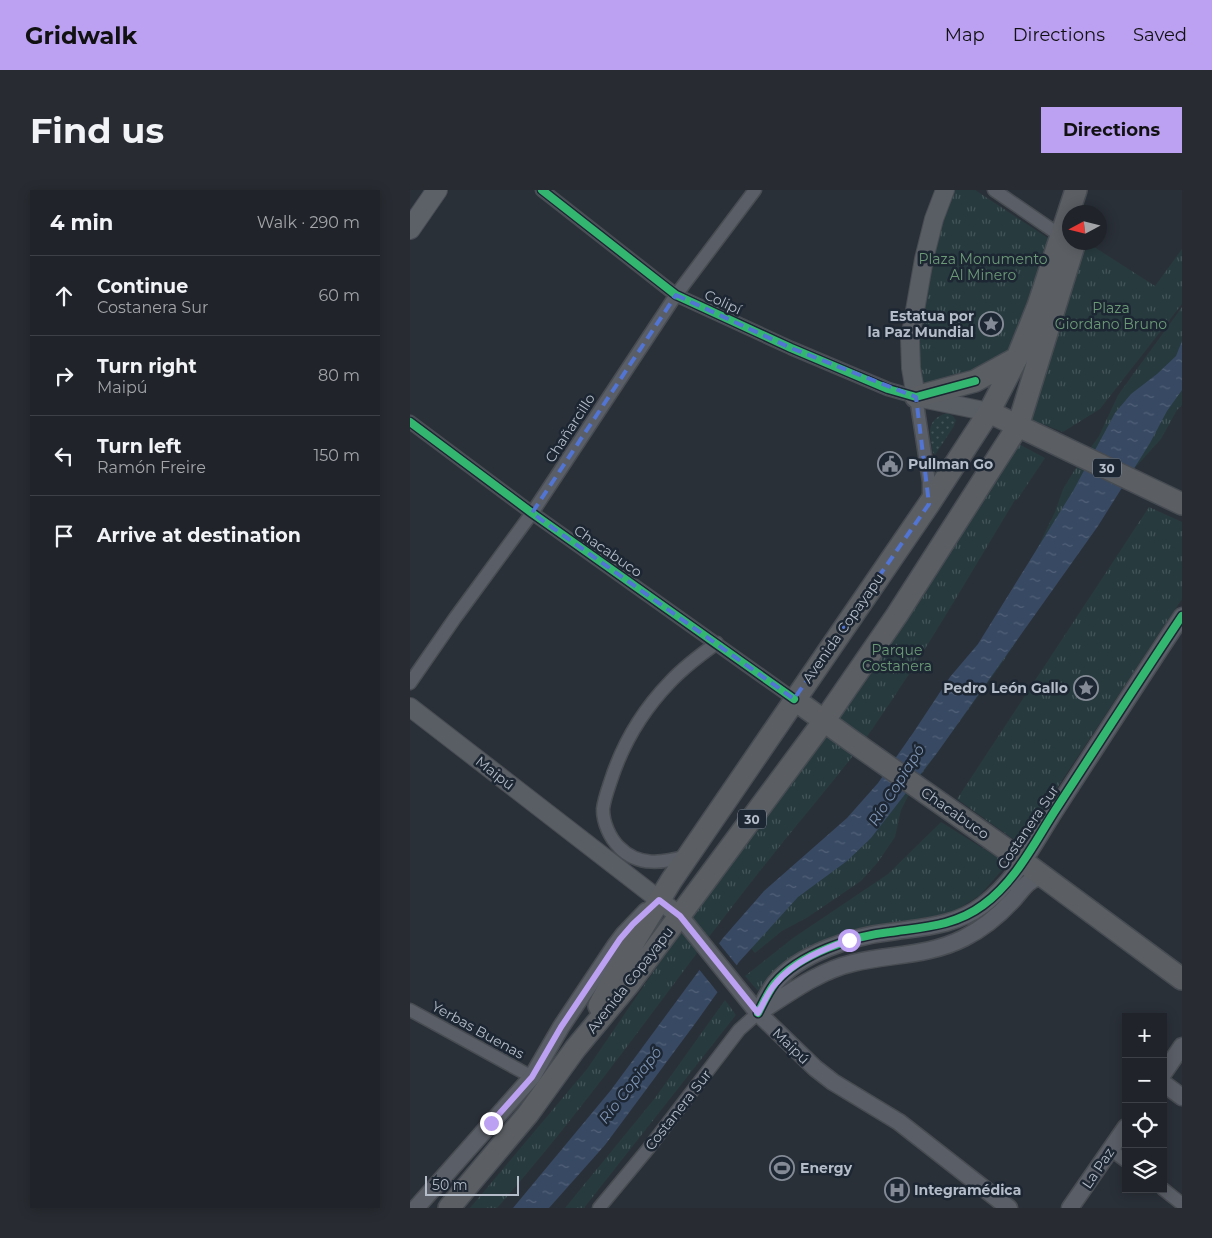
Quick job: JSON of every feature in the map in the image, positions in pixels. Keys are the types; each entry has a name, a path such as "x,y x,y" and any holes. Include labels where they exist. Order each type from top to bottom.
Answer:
{"highway":[{"name":"Avenida Copayapu","path":"1074,205 1076,190"},
{"path":"1084,205 1087,190"},
{"name":"Avenida Copayapu","path":"575,1050 626,955 688,855 929,504 989,412 1017,358 1063,250"},
{"name":"Avenida Copayapu","path":"449,1208 528,1114 575,1050 629,984 824,721 897,615 1018,426 1065,250"},
{"path":"916,397 975,381 1017,358"},
{"name":"30","path":"989,412 1182,504"},
{"name":"Chacabuco","path":"794,699 1045,877 1182,979"}],"main road":[{"path":"410,228 437,190"},
{"path":"916,397 911,368 910,339 924,259 934,219 944,190"},
{"name":"Colipí","path":"916,397 989,412"},
{"name":"Maipú","path":"410,707 680,916"}],"street":[{"name":"Colipí","path":"542,190 676,294 818,359 896,392 916,397"},
{"name":"Chañarcillo","path":"410,683 532,513 676,294 755,190"},
{"path":"994,190 1062,235"},
{"path":"916,397 929,482 929,504"},
{"name":"Chacabuco","path":"410,422 532,513 794,699"},
{"name":"Costanera Sur","path":"762,1017 775,984 787,972 835,945 849,940 888,932 937,926 969,915 985,904 1024,862 1052,814 1182,616"},
{"path":"688,855 655,863 629,855 621,850 610,835 606,827 603,809 615,767 644,712 656,696 684,667 717,643"},
{"name":"Costanera Sur","path":"600,1208 648,1149 739,1030 762,1017 812,979 837,968 853,963 912,954 951,945 967,937 1012,901 1031,881 1045,877"},
{"path":"416,1208 532,1077 561,1027 620,939 659,900"},
{"name":"Maipú","path":"680,916 762,1017 821,1073 850,1093 899,1122 1009,1208"},
{"name":"Yerbas Buenas","path":"410,1010 532,1077"},
{"path":"1167,1068 1182,1046"},
{"path":"1167,1086 1182,1097"},
{"name":"La Paz","path":"1070,1208 1122,1132"},
{"path":"1110,1149 1122,1158"},
{"path":"1167,1193 1182,1204"}],"highlighted area":[{"path":"676,295 791,348 916,397 929,504 794,699 532,513"}],"green space":[{"name":"Plaza Monumento Al Minero","path":"948,190 975,190 1051,240 1010,355 988,371 923,384 916,353 919,305"},
{"name":"Plaza Giordano Bruno","path":"1182,249 1182,304 1100,409 1063,432 1027,418 1082,250 1099,250 1155,286"},
{"path":"1182,307 1182,405 1177,410 1161,439 1114,491 1002,663 913,786 901,810 895,837 878,862 861,881 808,917 782,931 755,953 733,927 859,824 965,669 1035,553 1055,512 1063,489 1099,436 1118,395"},
{"path":"947,413 956,420 935,455 933,453 930,429 935,420"},
{"name":"Parque Costanera","path":"1015,442 1045,458 1017,500 1015,500 928,644 863,742 712,933 607,1073 525,1175 497,1208 470,1208 587,1069"},
{"path":"1149,507 1182,522 1182,599 1020,844 957,799"},
{"path":"941,822 1000,859 1004,868 980,895 952,913 788,963 758,991 745,976 793,938 888,874"},
{"path":"725,1000 736,1015 584,1208 565,1208 655,1098"}],"water":[{"name":"Río Copiapó","path":"1182,341 1182,390 1167,411 1150,443 1098,526 937,753 871,838 847,861 798,897 739,962 605,1145 549,1208 513,1208 611,1090 723,938 764,891 847,818 878,783 950,677 978,644 1073,491 1115,413 1131,394 1176,356"}],"pier":[{"path":"717,941 738,967 719,994 698,968"}],"cycle path":[{"path":"542,190 676,295 791,348 888,389 916,397 975,381"},
{"path":"410,422 532,513 794,699"},
{"path":"758,1013 775,983 798,963 812,955 844,942 875,934 927,927 950,921 972,912 995,895 1025,859 1182,616"}],"place":[{"name":"Estatua por la Paz Mundial","path":"991,324"},
{"name":"Pullman Go","path":"890,464"},
{"name":"Pedro León Gallo","path":"1086,688"},
{"name":"Energy","path":"782,1168"},
{"name":"Integramédica","path":"897,1190"}],"route":[{"path":"491,1123 532,1077 561,1027 620,939 659,900 680,916 758,1013 775,984 787,972 818,953 849,940"}]}
